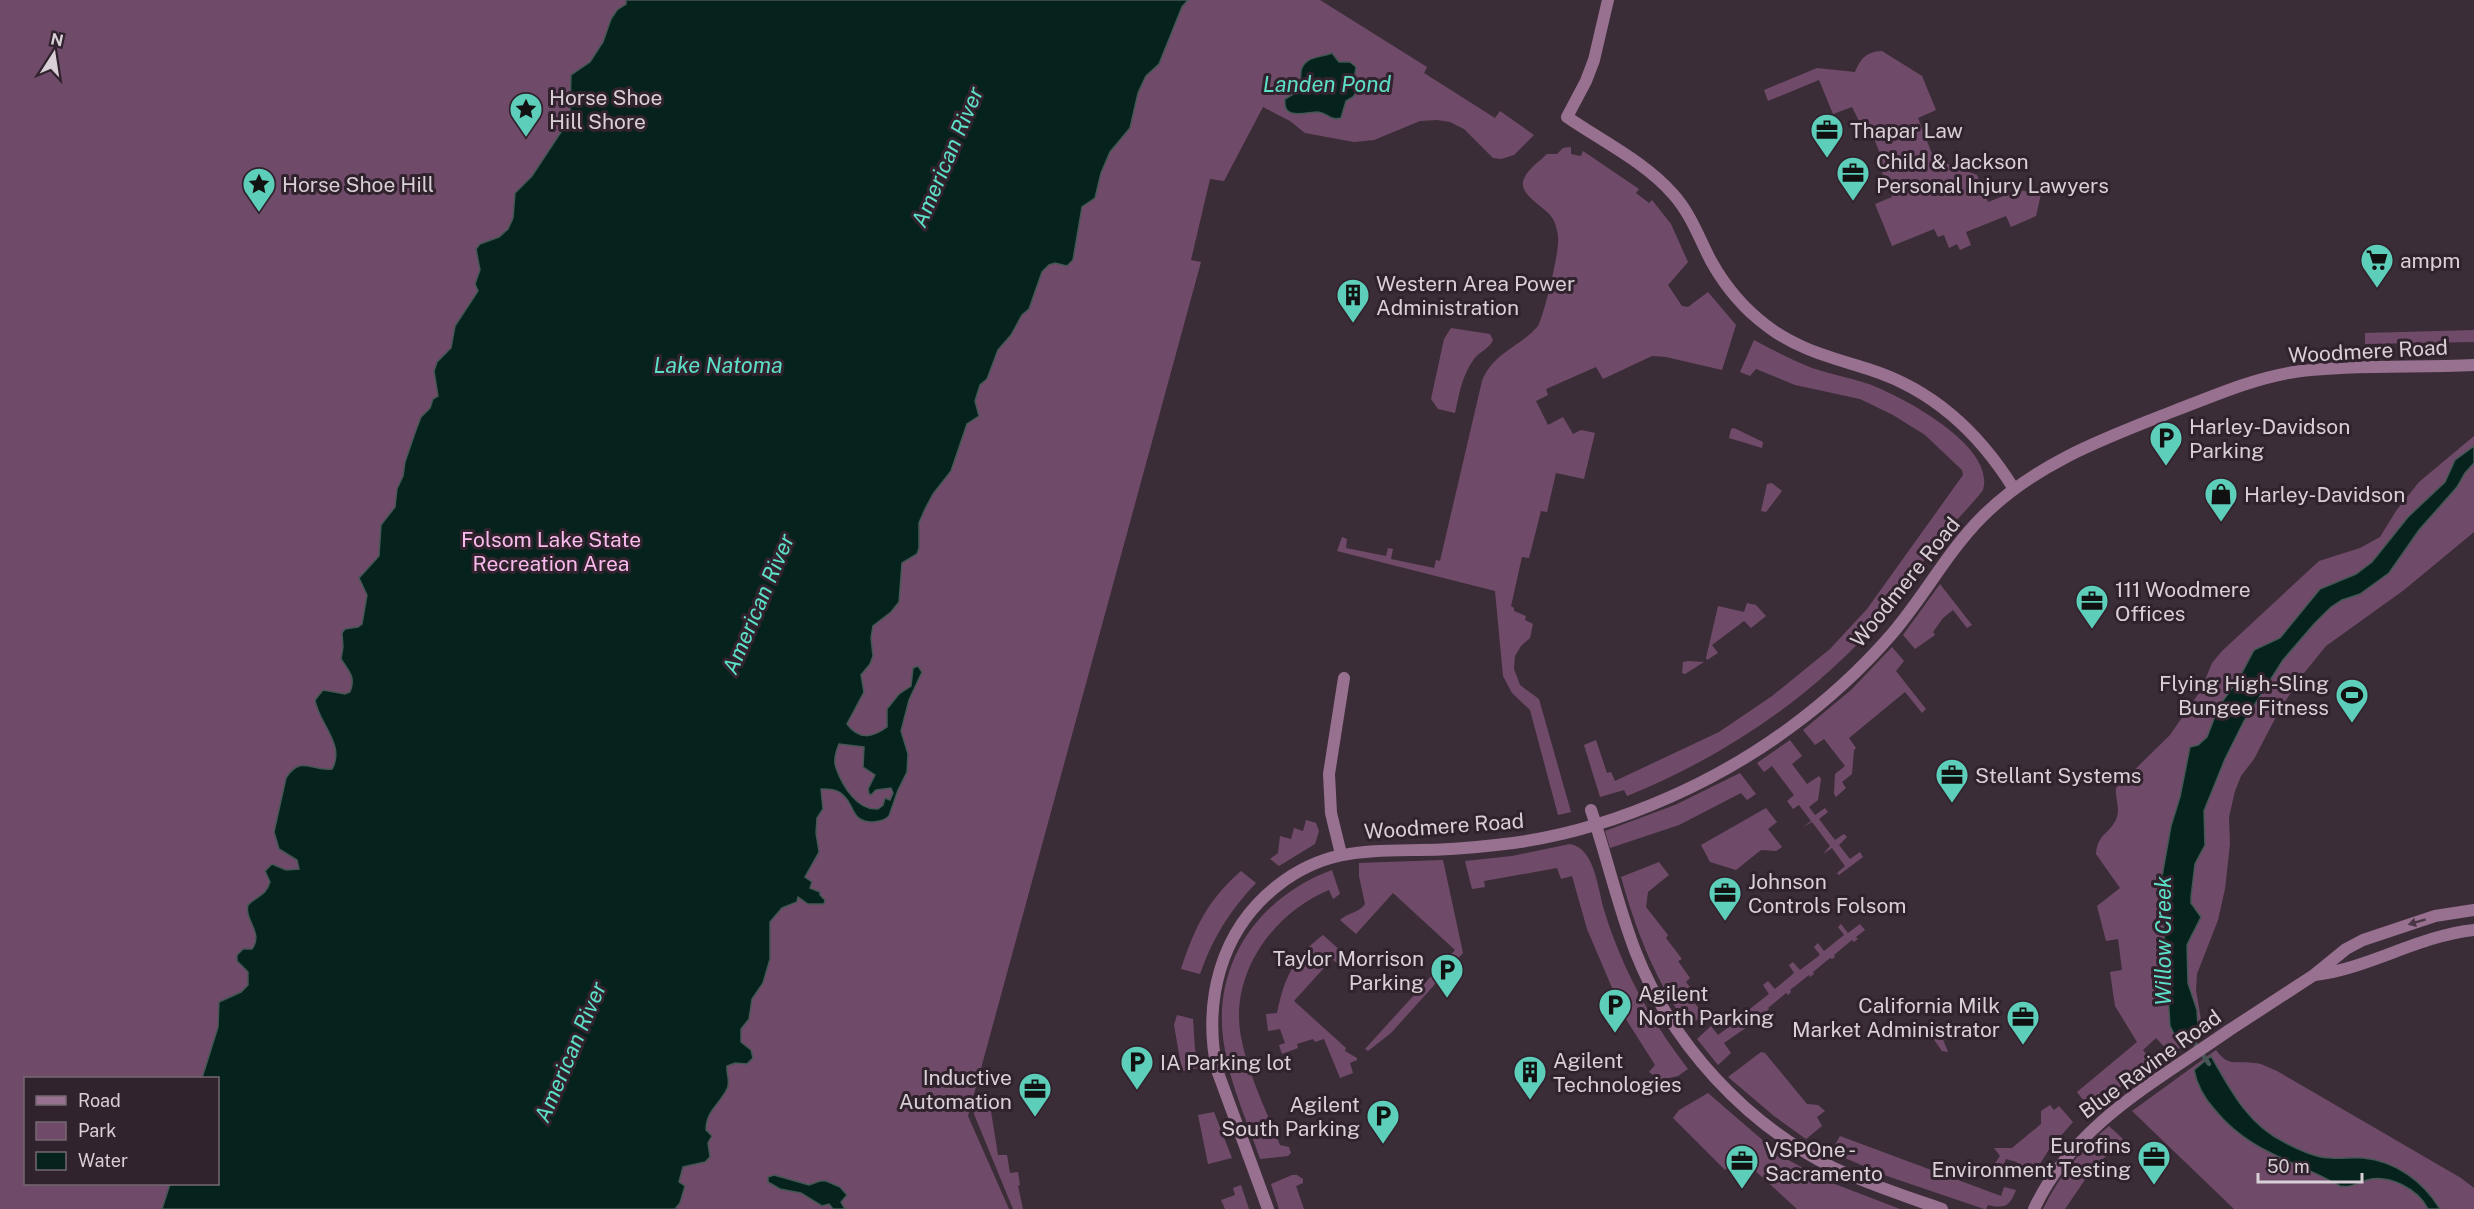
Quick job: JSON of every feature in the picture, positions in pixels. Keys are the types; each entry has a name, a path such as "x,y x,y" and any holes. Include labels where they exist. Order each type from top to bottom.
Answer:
{"street":[{"path":"1608,0 1594,60 1567,117 1651,173 1674,195 1689,215 1722,279 1750,312 1767,326 1814,353 1896,380 1933,401 1962,423 1981,442 2014,489"},
{"name":"Woodmere Road","path":"1341,854 1379,849 1446,849 1544,837 1596,824 1639,809 1710,778 1748,756 1828,697 1860,668 1890,635 1918,601 1960,542 1981,518 2014,489 2057,460 2086,447 2241,384 2268,377 2303,371 2474,365"},
{"path":"1268,1209 1217,1070 1212,1046 1212,998 1226,952 1252,911 1278,886 1302,868 1341,854 1331,813 1329,774 1344,678"},
{"path":"1591,810 1627,928 1641,964 1663,1007 1710,1072 1768,1126 1814,1156 1856,1178 1942,1209"},
{"name":"Blue Ravine Road","path":"2034,1209 2052,1176 2078,1142 2121,1105 2314,975 2346,949 2363,940 2435,916 2474,910"},
{"name":"Blue Ravine Road","path":"2314,975 2344,969 2437,936 2474,930"}],"green space":[{"name":"Folsom Lake State Recreation Area","path":"0,0 1320,0 1427,67 1424,73 1495,118 1500,111 1534,135 1514,155 1501,159 1493,158 1464,129 1450,122 1420,121 1374,140 1354,142 1305,133 1290,121 1263,107 1224,181 1210,179 1191,260 1201,262 968,1116 1009,1209 0,1209"},
{"path":"1882,51 1922,76 1936,110 1918,118 1934,159 1977,175 1988,202 2019,190 2041,194 2036,216 2011,227 2006,216 1966,232 1971,245 1960,250 1957,244 1949,248 1944,235 1938,237 1934,229 1892,246 1875,204 1892,197 1876,158 1881,156 1866,119 1859,121 1852,107 1833,114 1819,80 1768,101 1764,90 1817,68 1855,72 1865,57"},
{"path":"1571,147 1571,154 1581,156 1583,151 1639,189 1636,193 1649,203 1652,200 1671,224 1688,262 1668,285 1682,306 1688,307 1708,292 1736,325 1722,370 1652,356 1603,379 1596,367 1546,389 1548,395 1536,401 1548,425 1563,417 1573,434 1581,430 1595,433 1584,479 1556,473 1547,512 1541,511 1529,558 1522,557 1511,606 1514,611 1526,616 1525,620 1533,624 1530,638 1515,656 1514,669 1520,685 1539,699 1571,812 1558,815 1530,710 1512,693 1503,676 1495,591 1337,551 1342,537 1347,539 1346,548 1386,556 1388,548 1393,549 1391,559 1434,568 1436,560 1440,561 1482,381 1487,371 1500,357 1538,326 1553,273 1558,241 1556,227 1551,216 1526,193 1524,178 1547,154 1557,154 1563,148"},
{"path":"1451,328 1490,334 1493,340 1470,365 1455,413 1438,409 1431,399 1444,339"},
{"path":"2474,330 2474,342 2365,344 2365,333"},
{"path":"1754,340 1812,368 1884,390 1944,425 1975,457 1983,473 1983,490 1941,538 1878,622 1823,677 1794,701 1763,724 1663,781 1627,796 1624,790 1600,797 1584,745 1596,740 1607,773 1611,772 1615,781 1719,732 1772,696 1830,649 1867,609 1963,475 1962,470 1925,435 1893,415 1860,399 1795,385 1756,369 1750,376 1740,372"},
{"path":"1734,428 1763,442 1762,448 1729,438 1731,429"},
{"path":"2474,436 2474,532 2404,590 2326,646 2300,678 2278,713 2254,759 2241,776 2229,817 2230,844 2225,889 2218,920 2197,974 2196,990 2203,1032 2171,1054 2156,1038 2143,1050 2157,1067 2126,1083 2090,1109 2077,1092 2137,1042 2115,1006 2110,972 2122,970 2118,939 2106,941 2097,906 2120,888 2096,854 2099,841 2117,817 2116,788 2170,735 2201,690 2212,663 2222,651 2319,561 2360,548 2380,537 2396,511 2419,482"},
{"path":"1772,483 1782,491 1766,512 1761,511 1767,484"},
{"path":"1940,584 1972,625 1967,628 1953,610 1943,618 1933,632 1935,635 1915,649 1903,635"},
{"path":"1747,603 1756,605 1766,616 1751,628 1744,621 1712,645 1718,653 1707,660 1718,606 1744,612"},
{"path":"1892,647 1904,661 1896,671 1926,709 1922,713 1905,692 1849,738 1856,748 1852,774 1842,782 1846,788 1836,797 1834,794 1835,774 1845,766 1824,739 1815,745 1803,730 1851,690"},
{"path":"1683,662 1704,662 1685,674 1682,673"},
{"path":"1790,740 1802,756 1792,764 1807,784 1819,776 1821,779 1818,800 1809,807 1815,815 1825,808 1828,812 1819,819 1835,840 1844,834 1847,837 1839,845 1850,859 1860,852 1863,857 1839,875 1837,873 1845,866 1832,848 1823,854 1830,846 1812,822 1803,827 1811,821 1799,805 1793,809 1787,801 1794,795 1772,766 1764,772 1757,763"},
{"path":"1740,773 1756,794 1747,800 1741,793 1679,825 1610,848 1605,831 1675,805"},
{"path":"1766,808 1777,822 1768,829 1782,847 1776,851 1761,850 1736,870 1710,862 1701,845"},
{"path":"1306,820 1316,823 1319,831 1315,844 1279,866 1270,859 1278,853 1280,836 1291,839 1294,828 1303,831"},
{"path":"1570,844 1578,847 1590,861 1611,932 1629,974 1650,1013 1688,1069 1678,1076 1660,1080 1649,1072 1655,1065 1624,1016 1587,929 1572,876 1561,879 1557,868 1484,881 1485,887 1472,889 1465,861 1512,856"},
{"path":"1443,860 1463,953 1391,1033 1368,1051 1365,1049 1455,950 1393,893 1356,934 1340,920 1365,904 1359,876 1359,863"},
{"path":"1659,862 1669,875 1648,892 1646,907 1668,935 1666,938 1682,959 1678,961 1690,978 1686,982 1694,992 1693,1001 1704,1015 1688,1026 1656,973 1633,917 1621,877"},
{"path":"1332,870 1340,894 1333,899 1329,890 1309,900 1273,930 1249,969 1242,991 1239,1014 1241,1037 1248,1065 1280,1145 1289,1147 1291,1153 1288,1156 1260,1159 1236,1091 1225,1050 1222,1020 1224,991 1232,964 1244,940 1261,918 1281,898 1305,882"},
{"path":"1241,871 1256,883 1223,925 1200,974 1181,969 1197,927 1211,904"},
{"path":"1841,924 1848,933 1860,924 1865,930 1856,937 1858,939 1854,942 1852,940 1834,955 1835,957 1830,958 1813,972 1814,974 1810,977 1809,975 1790,990 1788,995 1786,993 1765,1013 1763,1012 1724,1043 1731,1053 1718,1065 1697,1039 1711,1026 1718,1035 1737,1021 1730,1011 1735,1007 1742,1015 1769,994 1763,985 1768,981 1775,989 1794,973 1789,965 1793,962 1800,970 1820,955 1814,947 1818,943 1824,951 1844,935 1838,927"},
{"path":"1323,935 1351,960 1343,968 1332,959 1294,1001 1346,1048 1345,1051 1357,1058 1350,1063 1353,1073 1340,1078 1324,1039 1315,1042 1313,1039 1297,1044 1298,1048 1282,1054 1279,1045 1285,1043 1280,1029 1268,1031 1266,1014 1277,1013 1283,989 1292,969 1313,943"},
{"path":"1177,1015 1193,1019 1199,1068 1182,1071 1174,1025"},
{"path":"1935,1023 1945,1033 1942,1037 1948,1052 1942,1051 1927,1030"},
{"path":"2216,1050 2229,1061 2257,1063 2277,1071 2461,1178 2474,1188 2474,1209 2234,1209 2132,1111"},
{"path":"1761,1052 1765,1053 1807,1104 1818,1105 1825,1111 1817,1117 1822,1126 1806,1139 1774,1116 1728,1077"},
{"path":"1708,1093 1781,1156 1827,1181 1900,1209 1797,1209 1739,1156 1725,1170 1673,1118 1679,1110"},
{"path":"989,1099 998,1155 1007,1155 1010,1173 1018,1172 1020,1185 1018,1186 1023,1209 1013,1209 974,1114 976,1101"},
{"path":"2050,1105 2054,1110 2059,1106 2073,1122 2050,1148 2036,1170 2030,1167 2025,1175 2013,1172 2017,1162 2006,1159 2002,1168 1993,1166 2000,1156 1994,1148 2012,1148 2041,1124 2041,1111"},
{"path":"1214,1112 1232,1158 1208,1164 1198,1115"},
{"path":"2109,1126 2123,1139 2091,1171 2065,1209 2043,1209 2056,1185 2072,1164"},
{"path":"1840,1136 2001,1196 2004,1187 2016,1190 2006,1205 1999,1207 1988,1205 1984,1209 1887,1176 1831,1152"},
{"path":"1292,1175 1303,1179 1303,1183 1296,1186 1304,1209 1279,1209 1271,1184"},
{"path":"1241,1185 1249,1209 1225,1209 1221,1200 1235,1195 1233,1188"}],"water":[{"name":"Lake Natoma","path":"626,0 1188,0 1182,7 1159,64 1146,76 1138,93 1130,128 1110,152 1101,173 1095,198 1082,207 1073,260 1067,266 1055,263 1049,265 1042,272 1029,309 1022,315 1011,335 998,350 987,379 980,385 975,401 979,416 967,424 951,471 933,494 919,523 917,554 902,563 899,602 891,612 873,626 871,638 873,656 861,675 864,692 847,724 856,733 866,736 887,727 887,709 899,694 911,686 913,668 918,666 922,672 909,700 901,731 908,754 907,772 889,816 879,821 860,819 841,793 821,789 823,809 817,818 816,833 819,852 805,877 812,882 810,888 820,892 825,900 824,904 808,904 798,897 797,902 782,908 770,922 770,959 763,983 752,999 749,1019 741,1029 741,1042 751,1050 753,1058 747,1064 735,1063 727,1066 728,1086 707,1123 706,1130 712,1136 708,1143 710,1157 705,1162 683,1167 679,1182 685,1186 680,1203 675,1209 162,1209 170,1185 219,1185 219,1077 202,1077 218,1027 219,1002 241,992 248,985 248,972 237,961 237,955 243,949 252,949 255,943 256,937 248,905 268,887 270,882 265,871 272,864 286,870 299,869 297,860 279,849 274,832 286,778 302,765 332,769 336,751 334,742 315,700 323,690 345,694 350,692 352,687 352,678 341,659 342,633 345,629 362,624 367,595 359,578 379,556 381,525 395,507 397,489 416,430 421,417 430,408 433,399 438,396 434,371 437,362 451,348 455,326 478,291 475,284 480,270 476,249 480,244 499,237 508,229 513,218 515,193 532,176 567,123 570,113 571,75 590,62 603,42 611,19 617,10 626,4","holes":["839,744 864,747 863,767 875,775 868,789 869,794 871,795 876,790 891,788 893,793 890,800 885,798 883,805 878,809 863,806 851,796 842,782 835,765"]},
{"name":"Landen Pond","path":"1332,53 1339,62 1350,62 1356,67 1354,80 1357,91 1346,101 1341,118 1318,112 1291,113 1285,106 1285,99 1300,90 1301,71 1305,63 1313,58"},
{"path":"2474,446 2474,463 2457,487 2419,530 2389,573 2360,594 2342,600 2331,607 2283,660 2244,721 2225,759 2204,811 2205,845 2195,864 2191,897 2191,903 2201,917 2187,945 2188,983 2197,1010 2198,1027 2201,1034 2181,1047 2170,1026 2161,882 2171,826 2180,797 2190,747 2198,745 2207,737 2219,706 2238,680 2254,650 2280,638 2320,589 2356,574 2372,562 2408,517 2445,482 2455,460"},
{"path":"2211,1056 2241,1105 2271,1135 2289,1145 2319,1156 2363,1158 2386,1163 2417,1181 2440,1209 2428,1209 2410,1189 2393,1181 2376,1179 2351,1186 2340,1186 2258,1146 2243,1136 2215,1110 2199,1087 2194,1070"},
{"path":"774,1175 809,1185 826,1181 840,1187 847,1195 841,1202 845,1209 833,1209 829,1204 822,1206 801,1193 780,1189 768,1182 768,1177"}],"waterway":[{"name":"Willow Creek","path":"2190,1036 2209,1064"}],"place":[{"name":"Horse Shoe Hill Shore","path":"526,138"},
{"name":"Thapar Law","path":"1827,159"},
{"name":"Child & Jackson Personal Injury Lawyers","path":"1853,202"},
{"name":"Horse Shoe Hill","path":"259,213"},
{"name":"ampm","path":"2377,289"},
{"name":"Western Area Power Administration","path":"1353,324"},
{"name":"Harley-Davidson Parking","path":"2166,467"},
{"name":"Harley-Davidson","path":"2221,523"},
{"name":"111 Woodmere Offices","path":"2092,630"},
{"name":"Flying High-Sling Bungee Fitness","path":"2352,724"},
{"name":"Stellant Systems","path":"1952,804"},
{"name":"Johnson Controls Folsom","path":"1725,922"},
{"name":"Taylor Morrison Parking","path":"1447,999"},
{"name":"Agilent North Parking","path":"1615,1034"},
{"name":"California Milk Market Administrator","path":"2023,1046"},
{"name":"IA Parking lot","path":"1137,1091"},
{"name":"Agilent Technologies","path":"1530,1101"},
{"name":"Inductive Automation","path":"1035,1118"},
{"name":"Agilent South Parking","path":"1383,1145"},
{"name":"Eurofins Environment Testing","path":"2154,1186"},
{"name":"VSPOne - Sacramento","path":"1742,1190"}],"water label":[{"name":"American River","path":"947,157"},
{"name":"American River","path":"758,604"},
{"name":"American River","path":"570,1052"}]}
